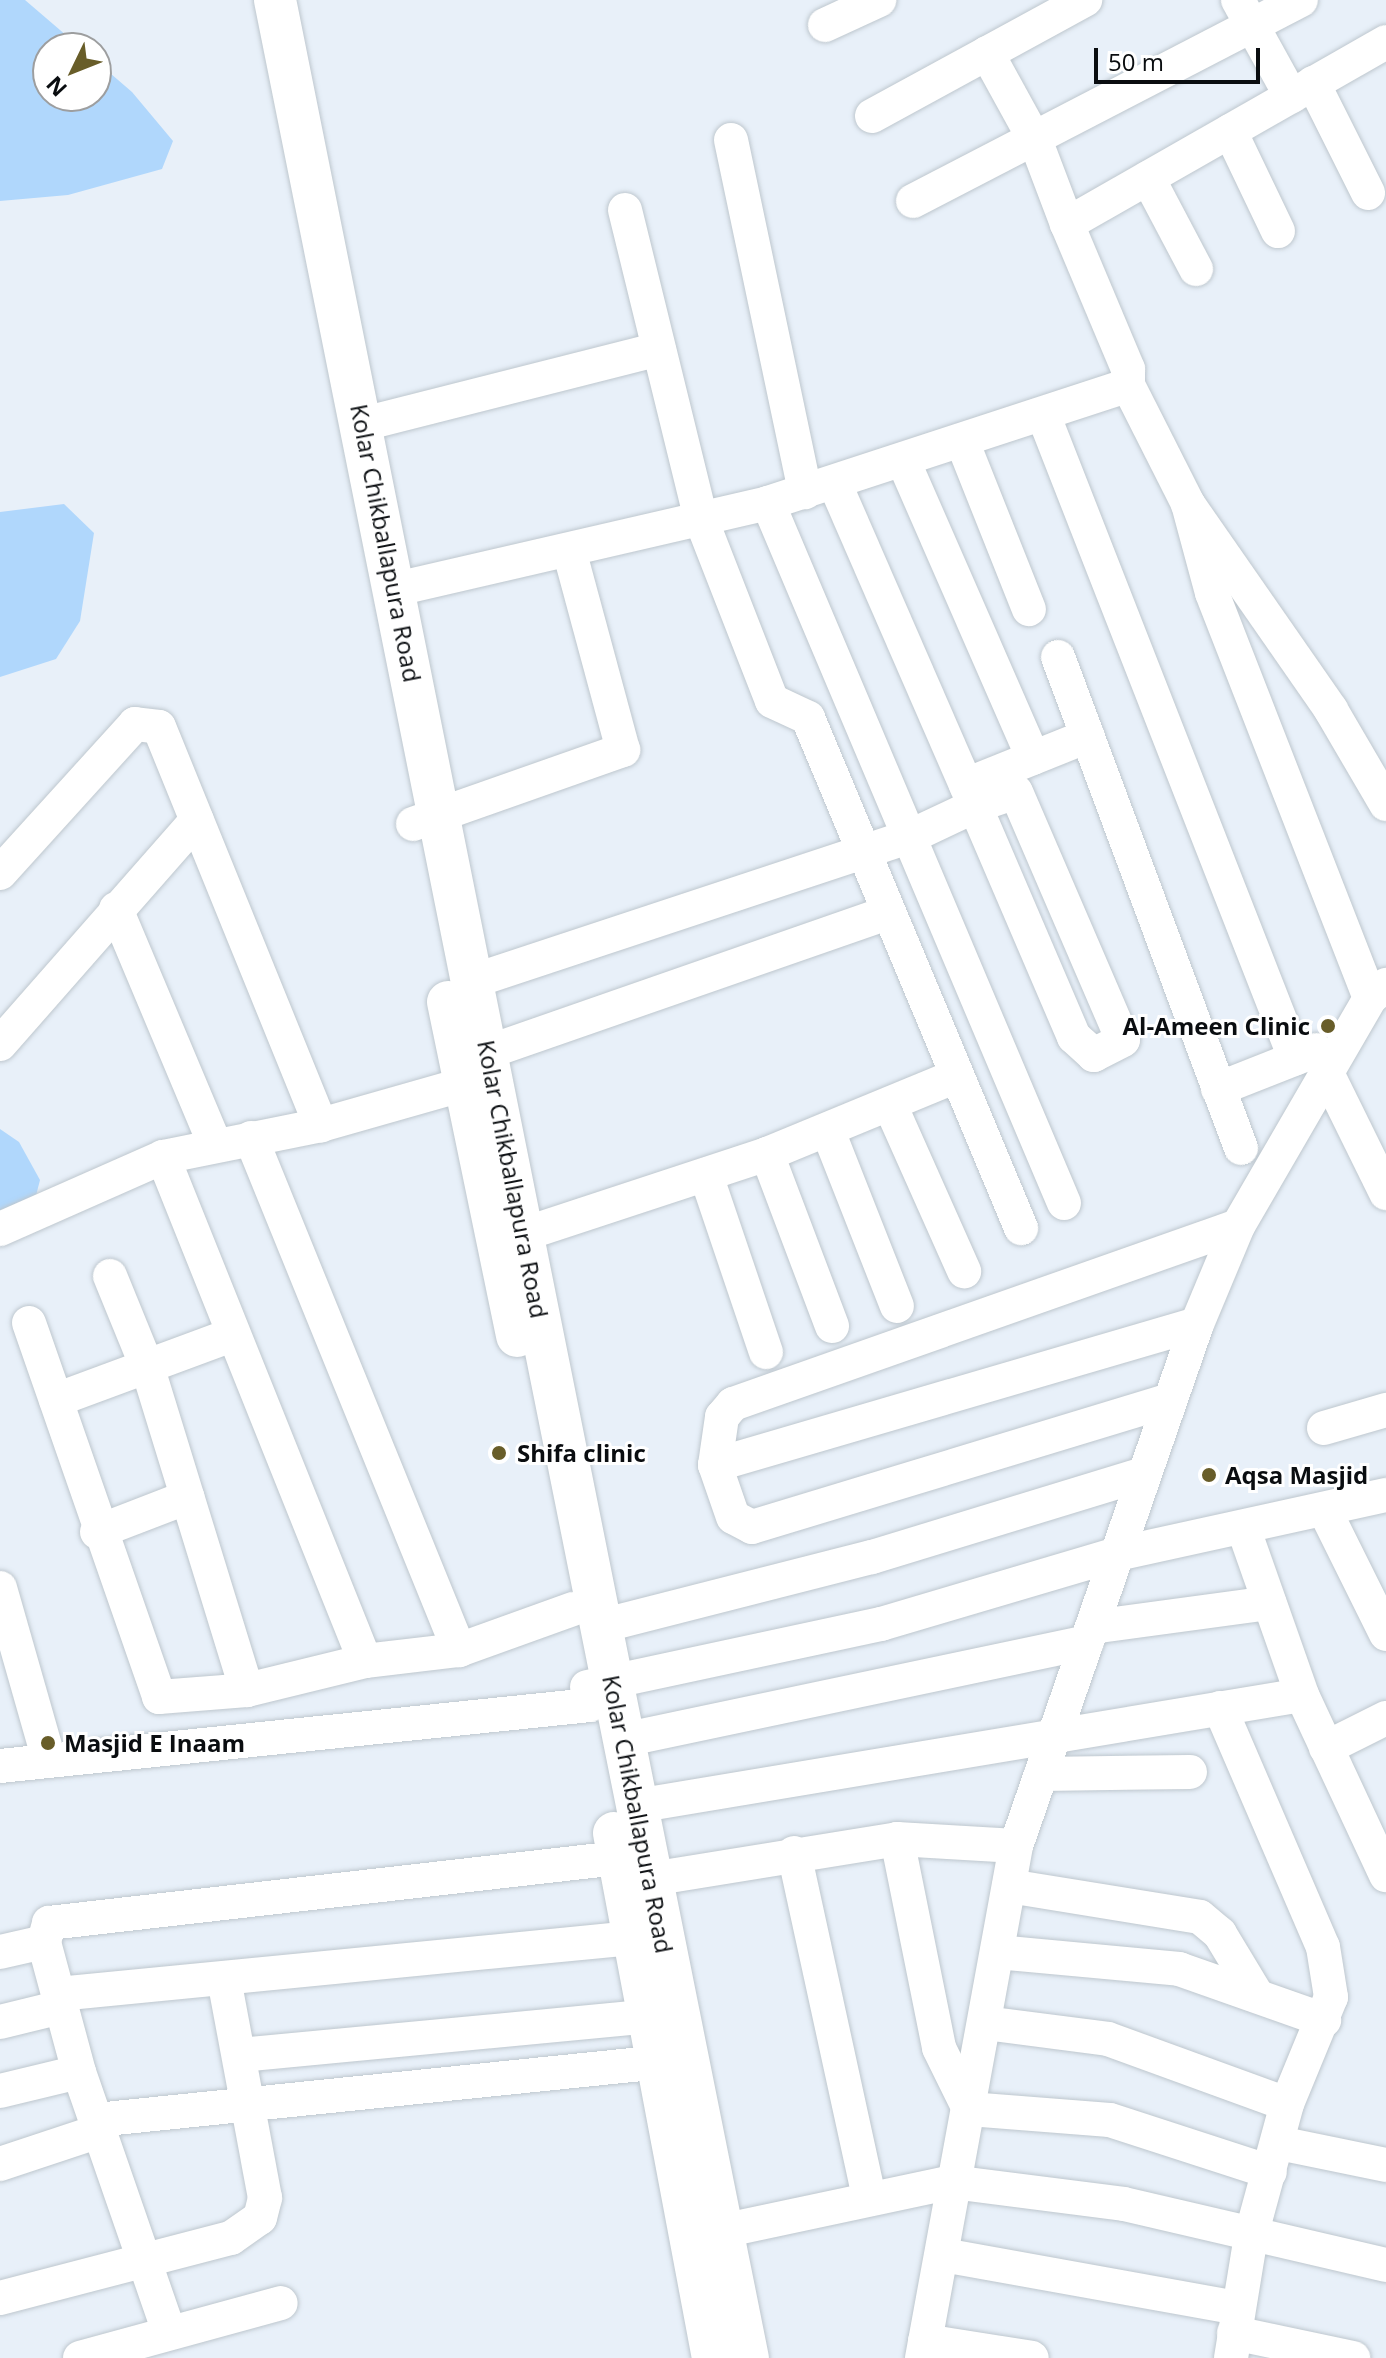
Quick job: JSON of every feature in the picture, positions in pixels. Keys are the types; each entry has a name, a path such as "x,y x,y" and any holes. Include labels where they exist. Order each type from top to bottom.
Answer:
{"main road":[{"name":"Kolar Chikballapura Road","path":"250,0 482,1070 587,1618"},
{"name":"Kolar Chikballapura Road","path":"275,0 396,589 426,821 470,982 482,1070 527,1233 596,1691 672,2061 713,2358"},
{"name":"Kolar Chikballapura Road","path":"596,1691 623,1740 636,1806 632,1938 645,2017 672,2061 722,2231 748,2358"}],"street":[{"path":"825,25 879,0"},
{"path":"872,116 1085,0"},
{"path":"913,201 1036,142 1246,14 1301,0"},
{"path":"1246,14 1302,90 1368,193"},
{"path":"1067,224 1386,42"},
{"path":"987,53 1036,142 1128,369 1128,385 1188,504 1331,710 1386,804"},
{"path":"1230,131 1278,231"},
{"path":"731,140 819,487 970,795 1074,1037 1086,1055 1120,1043 1119,1022 1021,793 970,795"},
{"path":"1148,178 1196,269"},
{"path":"625,210 701,519 772,701 808,718 859,854 1021,1228"},
{"path":"363,424 659,349"},
{"path":"396,589 768,503 1128,385"},
{"path":"1043,414 1295,1058"},
{"path":"962,441 1029,609"},
{"path":"903,460 1033,758"},
{"path":"768,503 1064,1203"},
{"path":"1032,2358 924,2350 943,2255 952,2182 969,2109 1016,1846 1197,1324 1238,1226 1347,1038 1378,992 1212,593 1188,504"},
{"path":"426,821 623,750 569,550"},
{"path":"1058,657 1241,1148"},
{"path":"0,873 135,724 159,727 321,1125"},
{"path":"470,982 909,837 970,795 1033,758 1088,736"},
{"path":"0,1044 197,820"},
{"path":"116,909 215,1144"},
{"path":"0,1229 163,1157 215,1144 321,1125 482,1070 885,914"},
{"path":"1218,1089 1347,1038"},
{"path":"1327,1073 1386,1193"},
{"path":"527,1233 767,1154 891,1107 956,1076"},
{"path":"891,1107 964,1271"},
{"path":"828,1131 897,1306"},
{"path":"251,1138 459,1650"},
{"path":"767,1154 832,1326"},
{"path":"163,1157 365,1661"},
{"path":"706,1175 766,1352"},
{"path":"1170,1400 752,1527 733,1517 715,1465 722,1417 733,1404 1238,1226"},
{"path":"110,1276 148,1369 247,1690"},
{"path":"29,1323 97,1532 159,1697 247,1690 365,1661 459,1650 587,1618 872,1557 1144,1474"},
{"path":"715,1465 1197,1324"},
{"path":"56,1400 148,1369 232,1335"},
{"path":"1324,1428 1386,1410"},
{"path":"0,1766 596,1691 881,1624 1117,1554 1326,1513 1386,1495"},
{"path":"97,1532 188,1497"},
{"path":"1326,1513 1386,1634"},
{"path":"1244,1530 1302,1695 1386,1875"},
{"path":"0,1588 11,1663 49,1760"},
{"path":"623,1740 1089,1635 1269,1603"},
{"path":"636,1806 1055,1732 1302,1695"},
{"path":"1220,1708 1323,1947 1331,1997 1287,2104 1251,2236 1234,2333"},
{"path":"1326,1748 1386,1718"},
{"path":"1041,1774 1190,1772"},
{"path":"169,2332 79,2072 59,2001 44,1942 58,1917 634,1869 897,1839 1016,1846"},
{"path":"897,1839 939,2048 969,2109"},
{"path":"794,1853 869,2196"},
{"path":"1009,1886 1200,1917 1220,1934 1255,1992"},
{"path":"0,2022 59,2001 224,1979 632,1938"},
{"path":"0,1952 44,1942"},
{"path":"997,1952 1111,1957 1255,1992 1324,2020"},
{"path":"0,2298 231,2238 260,2218 265,2198 224,1979"},
{"path":"240,2055 645,2017"},
{"path":"985,2023 1108,2039 1287,2104"},
{"path":"0,2164 98,2126 246,2100 672,2061"},
{"path":"0,2091 79,2072"},
{"path":"969,2109 1110,2120 1274,2158 1386,2165"},
{"path":"722,2231 869,2196 952,2182 1124,2204 1386,2265"},
{"path":"943,2255 1234,2333 1353,2358"},
{"path":"80,2358 281,2303"}],"water":[{"path":"0,0 25,0 62,32 32,32 32,112 112,112 112,75 132,92 173,141 162,169 68,195 0,201"},
{"path":"64,504 94,533 80,621 56,659 0,677 0,512"},
{"path":"0,1129 19,1142 40,1180 29,1223 0,1240"}],"place":[{"name":"Al-Ameen Clinic","path":"1328,1026"},
{"name":"Shifa clinic","path":"499,1453"},
{"name":"Aqsa Masjid","path":"1209,1475"},
{"name":"Masjid E Inaam","path":"48,1743"}]}
